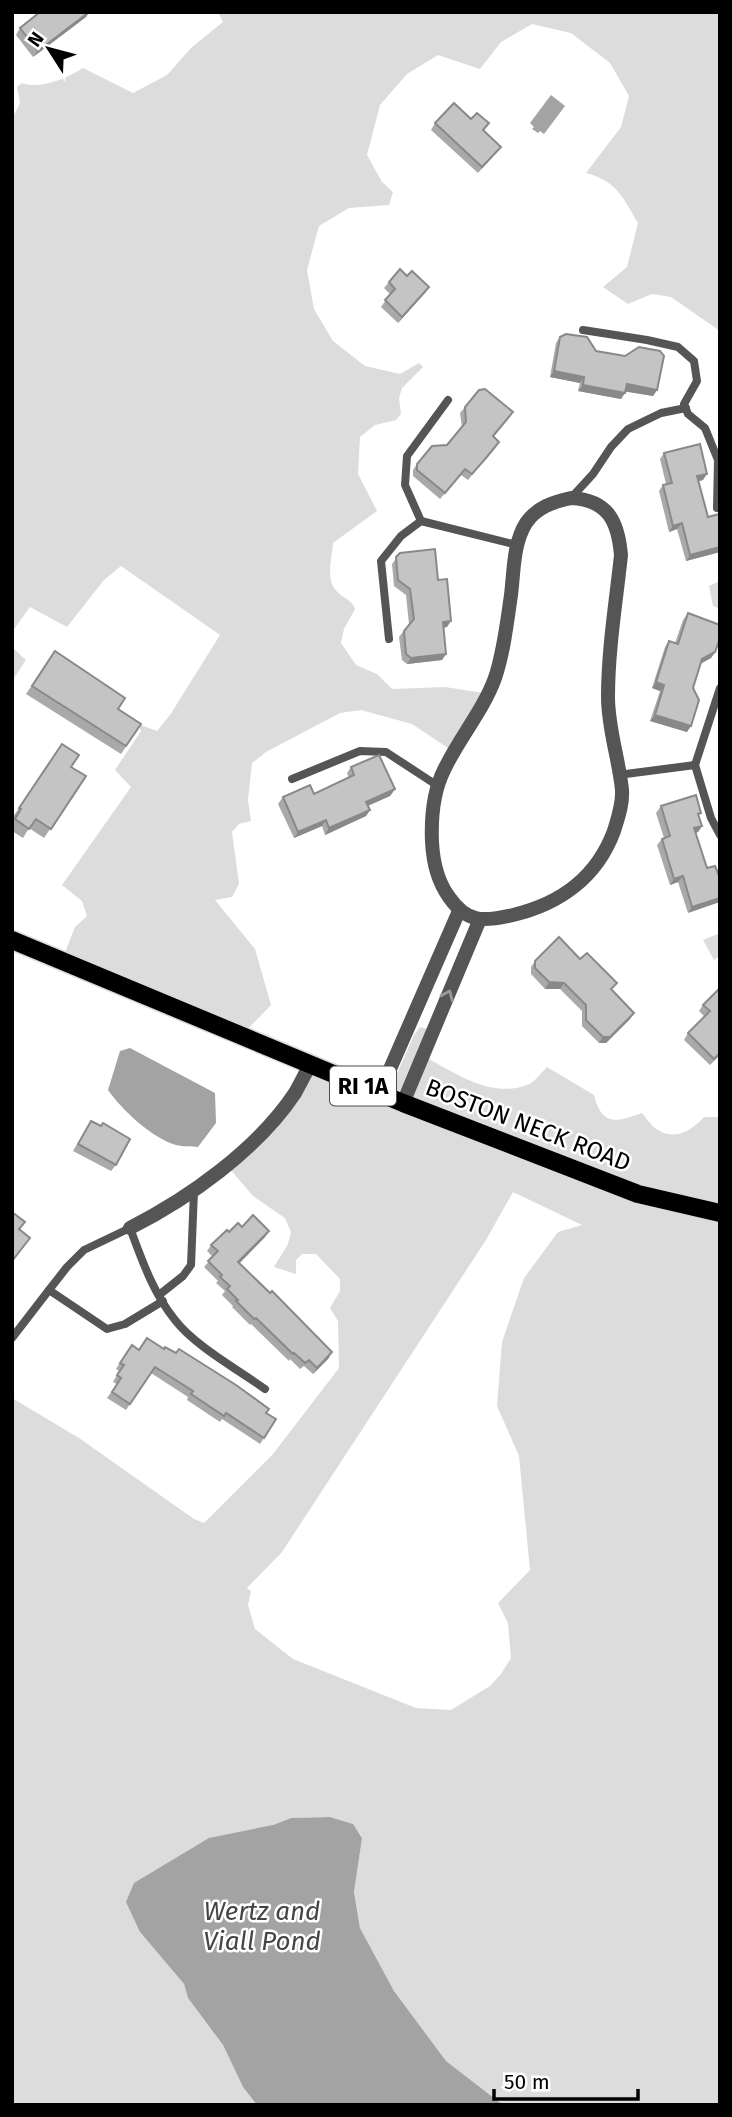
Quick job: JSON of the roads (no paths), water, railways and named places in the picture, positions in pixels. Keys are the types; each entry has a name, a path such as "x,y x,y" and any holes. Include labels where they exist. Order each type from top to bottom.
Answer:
{"main road":[{"name":"BOSTON NECK ROAD","path":"12,940 402,1103 638,1194 720,1213"}],"street":[{"path":"581,498 600,505 614,520 621,555 608,694 608,722 622,791 618,818 602,858 587,877 561,897 526,912 480,919 468,917 458,911 445,892 436,868 432,827 443,771 478,712 495,676 504,637 517,545 525,525 550,503 581,498"},
{"path":"380,1092 458,911"},
{"path":"402,1103 480,919"},
{"path":"412,1022 433,1030"},
{"path":"130,1228 208,1181 233,1160 294,1094 310,1065"}],"lane":[{"path":"583,330 678,347 694,361 697,381 684,404 688,414 705,428 718,460 717,508"},
{"path":"421,522 405,485 407,456 448,400"},
{"path":"571,498 628,429 661,413 686,408"},
{"path":"389,639 381,561 401,536 421,522 517,545"},
{"path":"720,688 695,765 711,818 720,835"},
{"path":"292,779 360,751 386,752 438,786"},
{"path":"618,775 695,765"},
{"path":"49,1290 107,1329 125,1324 161,1298 191,1265 194,1190"},
{"path":"12,1338 66,1267 83,1250 130,1228 161,1298 175,1321 196,1340 265,1389"}],"water":[{"path":"551,95 565,106 544,134 540,131 538,133 532,129 534,127 530,123"},
{"path":"130,1048 215,1093 216,1123 198,1147 176,1145 157,1136 129,1114 108,1090 120,1051"},
{"name":"Wertz and Viall Pond","path":"330,1817 353,1824 362,1838 354,1892 360,1928 394,1991 446,2061 503,2105 257,2105 243,2087 223,2045 188,1998 184,1984 140,1932 126,1902 134,1883 209,1838 273,1825 291,1818"}]}
